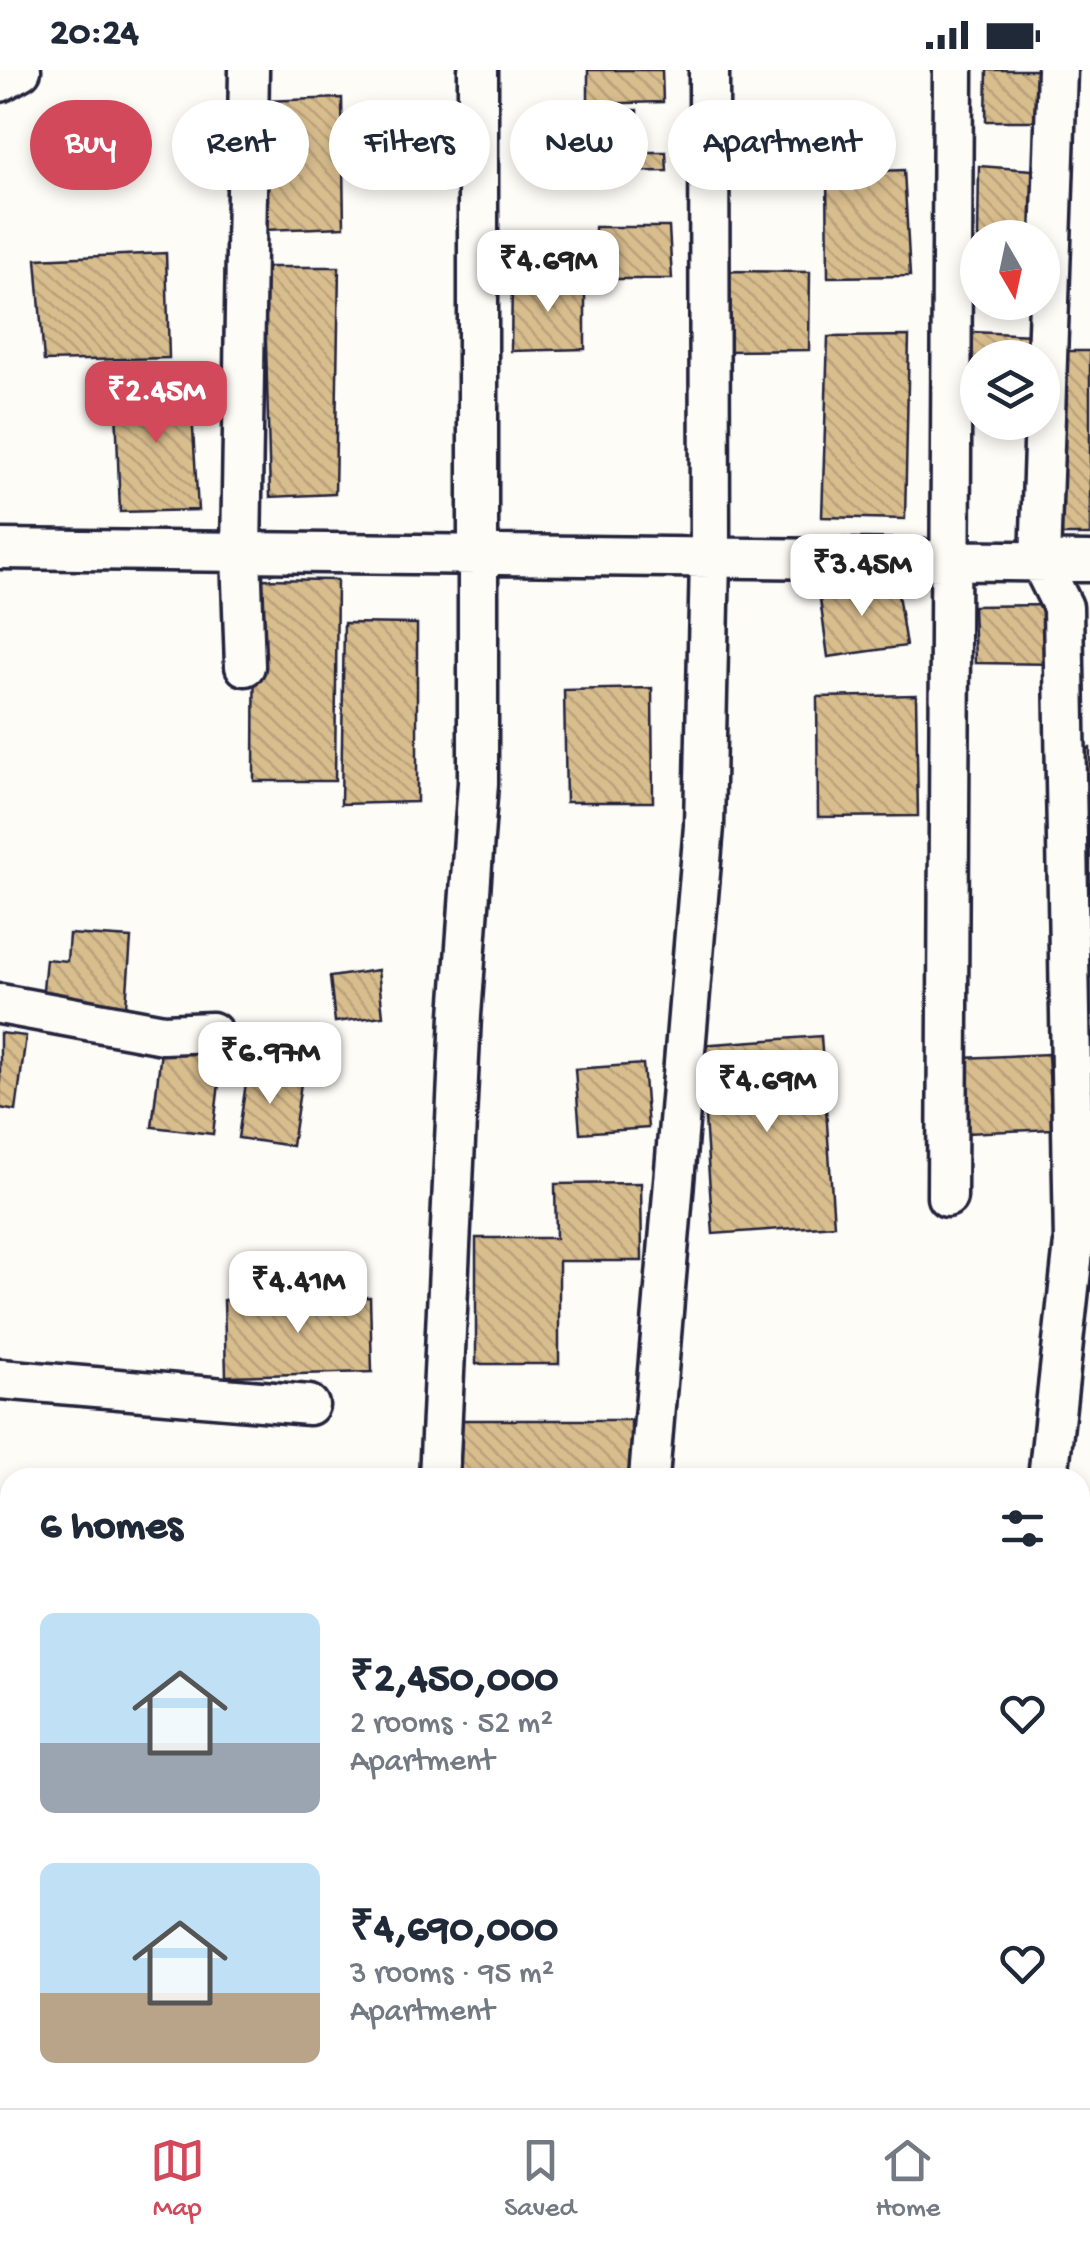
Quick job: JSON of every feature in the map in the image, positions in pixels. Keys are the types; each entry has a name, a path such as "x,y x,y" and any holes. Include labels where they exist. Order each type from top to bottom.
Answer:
{"street":[{"path":"0,82 21,70"},
{"path":"245,666 241,554 249,70"},
{"path":"439,1468 461,1016 478,783 478,70"},
{"path":"650,1468 704,826 710,559 709,70"},
{"path":"946,1198 954,70"},
{"path":"1049,1468 1074,1243 1063,607 1040,562 1056,70"},
{"path":"0,548 1090,562"},
{"path":"0,1004 163,1034 212,1032"},
{"path":"0,1379 309,1405"}],"building":[{"path":"588,70 662,70 663,102 588,100"},
{"path":"987,70 1049,70 1045,121 986,121"},
{"path":"342,98 329,100 329,190 343,190 344,227 264,230 264,190 309,190 309,100 290,100"},
{"path":"648,152 666,152 667,171 648,171"},
{"path":"979,166 1046,171 1045,220 978,220"},
{"path":"896,170 904,170 910,276 828,277 827,190 896,190"},
{"path":"595,227 669,227 672,279 597,279"},
{"path":"166,253 169,358 44,361 36,259"},
{"path":"264,267 339,267 335,494 270,497"},
{"path":"724,271 810,272 809,350 726,351"},
{"path":"585,278 585,349 511,351 512,280"},
{"path":"973,332 1032,335 1032,340 973,340"},
{"path":"909,336 905,519 822,517 828,337"},
{"path":"1064,351 1090,351 1090,535 1060,535"},
{"path":"115,381 190,381 198,510 120,512"},
{"path":"255,579 337,580 335,781 254,781"},
{"path":"896,581 906,646 828,657 819,592"},
{"path":"1057,605 1059,664 975,663 973,606"},
{"path":"344,623 417,624 417,802 341,804"},
{"path":"652,688 653,802 566,802 564,690"},
{"path":"916,695 918,816 818,817 817,697"},
{"path":"1069,748 1090,748 1090,892 1072,892"},
{"path":"69,934 131,938 126,1006 42,1000 46,959 67,961"},
{"path":"378,970 383,1016 335,1022 330,977"},
{"path":"0,1033 26,1036 16,1111 0,1108"},
{"path":"163,1034 224,1041 213,1134 152,1127"},
{"path":"821,1036 834,1225 713,1234 700,1045"},
{"path":"1048,1054 1052,1129 967,1133 963,1058"},
{"path":"643,1064 648,1128 580,1133 575,1069"},
{"path":"248,1069 302,1076 292,1146 238,1138"},
{"path":"641,1183 642,1261 559,1261 559,1364 476,1364 476,1238 556,1238 555,1184"},
{"path":"370,1297 372,1372 226,1376 224,1300"},
{"path":"457,1420 631,1420 631,1468 457,1468"}]}
